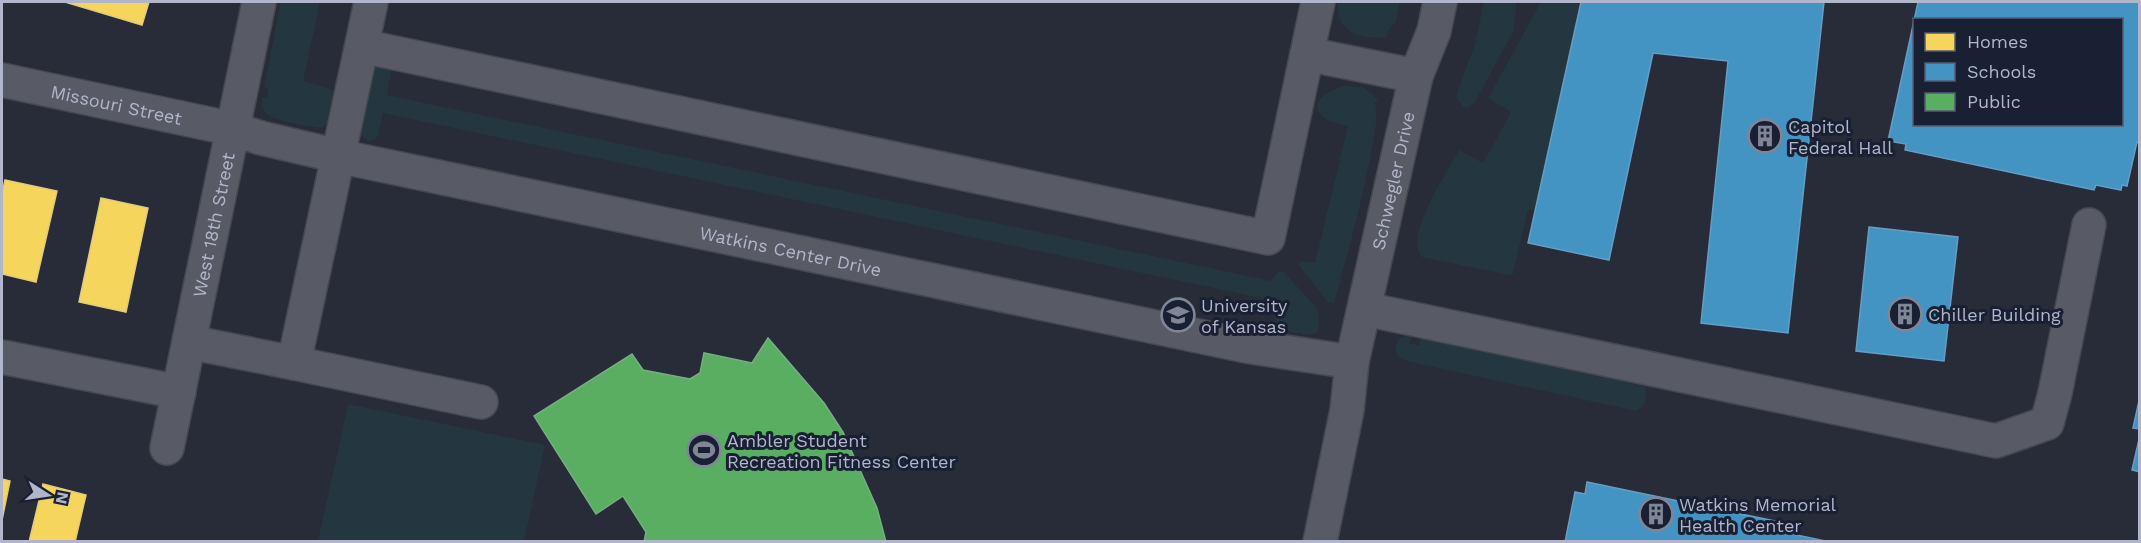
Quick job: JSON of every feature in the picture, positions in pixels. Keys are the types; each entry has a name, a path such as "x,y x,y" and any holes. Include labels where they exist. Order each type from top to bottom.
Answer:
{"street":[{"name":"West 18th Street","path":"167,448 259,2"},
{"path":"294,363 371,2"},
{"path":"362,46 1268,238 1318,2"},
{"name":"Schwegler Drive","path":"1320,542 1347,410 1352,362 1416,76 1434,31 1440,2"},
{"path":"1307,54 1416,76"},
{"name":"Missouri Street","path":"2,80 233,129"},
{"name":"Watkins Center Drive","path":"233,129 338,156 1251,347 1352,362"},
{"path":"1365,309 1996,441 2047,423 2089,225"},
{"path":"189,342 481,402"},
{"path":"2,357 179,392"}],"shaded area":[{"path":"281,2 320,2 303,81 331,89 333,92 326,125 320,128 274,118 265,112 263,107 262,98 267,98 268,88 264,87"},
{"path":"1338,2 1400,2 1396,21 1387,33 1387,37 1378,38 1360,35 1346,27 1338,13"},
{"path":"1484,2 1516,2 1514,30 1475,102 1469,107 1463,107 1456,96 1475,44"},
{"path":"1541,2 1581,2 1535,211 1528,210 1514,273 1510,275 1422,257 1417,248 1422,220 1459,150 1483,163 1511,112 1488,98"},
{"path":"376,64 390,67 387,95 1271,281 1278,272 1284,272 1317,308 1318,332 1308,335 1280,330 1274,320 1276,301 383,113 378,136 369,141 360,135 373,68"},
{"path":"1346,86 1363,87 1378,100 1375,103 1376,123 1366,176 1354,231 1334,303 1328,302 1298,264 1302,261 1315,263 1348,126 1322,116 1317,105 1319,100 1329,92"},
{"path":"1411,336 1410,344 1419,345 1421,338 1646,387 1645,402 1636,411 1407,361 1397,355 1395,346 1400,338"},
{"path":"348,404 545,445 524,541 318,541"}],"building: Homes":[{"path":"65,2 149,2 142,25"},
{"path":"5,180 57,191 36,282 2,274 2,194"},
{"path":"101,198 148,208 126,312 79,302"},
{"path":"2,479 10,481 2,520"},
{"path":"43,484 86,495 75,542 29,542"}],"building: Schools":[{"name":"Capitol Federal Hall","path":"1581,2 1824,2 1788,333 1701,323 1728,61 1653,53 1609,260 1528,243"},
{"path":"1918,2 2140,2 2140,143 2137,142 2127,186 2122,185 2121,190 2096,185 2094,190 1905,150 1906,144 1888,141 1913,26 1913,126 2123,126 2123,18 1914,18"},
{"name":"Chiller Building","path":"1869,227 1958,237 1944,361 1856,351"},
{"path":"2140,396 2140,429 2133,428"},
{"path":"2140,435 2140,472 2132,470"},
{"name":"Watkins Memorial Health Center","path":"1587,482 1789,524 1787,533 1830,542 1565,542 1575,492 1585,494"}],"building: Public":[{"name":"Ambler Student Recreation Fitness Center","path":"768,338 824,403 843,432 877,508 886,542 644,542 646,532 623,496 596,514 534,416 632,354 643,370 690,379 700,373 704,353 752,363"}],"place":[{"name":"Capitol Federal Hall","path":"1765,136"},
{"name":"Chiller Building","path":"1905,314"},
{"name":"University of Kansas","path":"1178,315"},
{"name":"Ambler Student Recreation Fitness Center","path":"704,450"},
{"name":"Watkins Memorial Health Center","path":"1656,514"}]}
